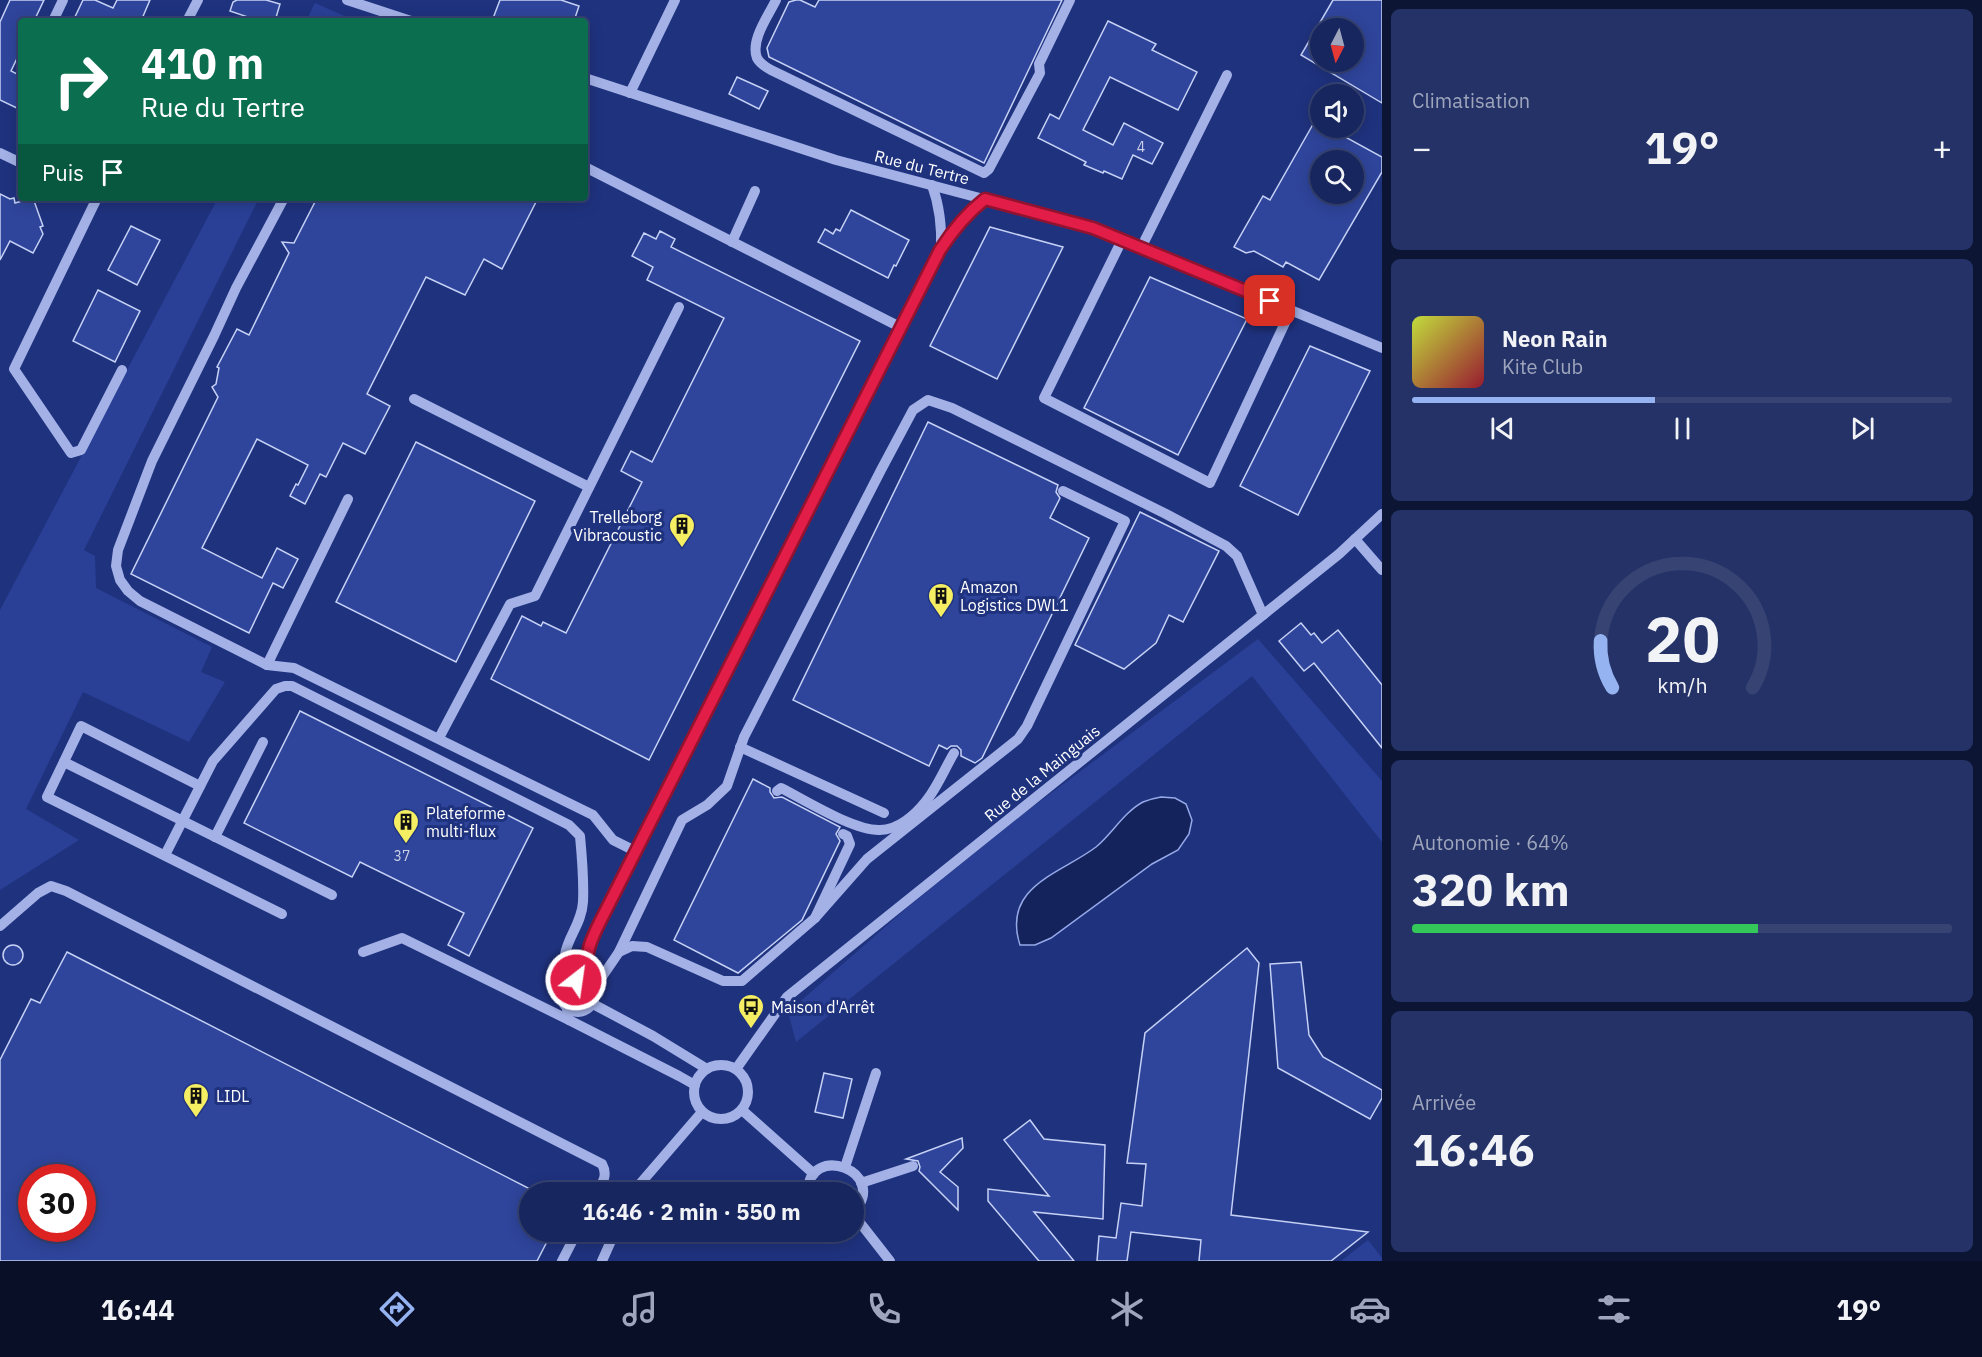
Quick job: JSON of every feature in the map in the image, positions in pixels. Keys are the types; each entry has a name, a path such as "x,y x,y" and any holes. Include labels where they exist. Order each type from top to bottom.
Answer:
{"street":[{"path":"54,18 63,0"},
{"path":"189,18 198,0"},
{"path":"347,0 402,18"},
{"path":"630,93 675,0"},
{"path":"776,0 759,35 756,56 761,63 771,70 984,173 989,169 1040,73 1039,64 1070,0"},
{"path":"1142,246 1227,75"},
{"name":"Rue du Tertre","path":"588,79 836,160 1093,228 1142,246 1382,348"},
{"path":"0,153 18,162"},
{"path":"588,169 900,327"},
{"path":"932,185 939,206 942,233 940,250"},
{"path":"732,242 755,191"},
{"path":"707,1069 653,1036 593,1004 585,959 591,941 635,851 940,250 970,210 985,199"},
{"path":"93,201 14,369 70,453 81,450 122,370"},
{"path":"282,201 236,288 152,461 118,550 116,566 120,580 140,601 267,665 294,668 592,815 613,840 635,851"},
{"path":"1122,238 1044,398 1210,483 1291,310"},
{"path":"439,738 510,604 535,596 679,307"},
{"path":"414,399 589,487"},
{"path":"589,986 619,952 682,820 707,805 727,786 744,737 913,410 928,400 952,408 1226,546 1237,556 1263,615"},
{"path":"619,952 632,946 647,947 723,981 742,981 815,918 867,859 1018,739 1027,726 1125,521 1063,491"},
{"path":"267,665 348,499"},
{"name":"Rue de la Mainguais","path":"736,1069 787,997 1263,615 1382,514"},
{"path":"1355,538 1382,570"},
{"path":"165,855 213,761 276,689 292,686 569,825 580,836 583,903 568,940 564,960 570,982"},
{"path":"200,786 81,726 47,797 282,914"},
{"path":"215,837 263,742"},
{"path":"740,747 884,813"},
{"path":"777,791 781,788 852,824 880,830 892,828 907,820 927,801 954,753"},
{"path":"64,762 332,895"},
{"path":"815,918 850,844 847,836 843,834"},
{"path":"0,926 38,893 51,886 66,891 602,1164 606,1172 603,1182"},
{"path":"363,952 402,938 568,1014 695,1086"},
{"path":"568,1014 561,1000 561,994 566,985 581,980 589,986"},
{"path":"568,1014 583,1012 593,1004"},
{"path":"720,1065 736,1069 742,1074 749,1088 749,1096 742,1110 727,1119 710,1117 702,1112 694,1095 698,1077 707,1069 720,1065"},
{"path":"845,1167 876,1073"},
{"path":"742,1110 814,1174"},
{"path":"642,1182 702,1112"},
{"path":"810,1182 814,1174 828,1165 837,1164 857,1176 860,1182"},
{"path":"864,1182 913,1166"},
{"path":"864,1226 890,1261"},
{"path":"562,1261 572,1242"},
{"path":"602,1261 611,1242"}],"shaded area":[{"path":"315,3 349,18 308,18"},
{"path":"216,201 258,201 84,550 95,556 96,588 212,647 201,672 225,682 189,742 83,692 26,809 79,840 0,890 0,610"},
{"path":"1258,639 1382,781 1382,842 1252,676 796,1042 788,1012 909,906 1023,814"},
{"path":"1161,797 1175,798 1186,804 1192,820 1189,834 1178,850 1152,864 1051,938 1035,945 1020,945 1016,925 1019,908 1027,895 1052,874 1096,847 1136,806"},
{"path":"1368,1240 1382,1261 1341,1261"}],"building":[{"path":"10,0 44,0 35,18 18,18 18,56 11,71 18,74 18,109 0,100 0,22"},
{"path":"83,0 95,0 113,8 117,0 150,0 142,18 74,18"},
{"path":"266,0 280,4 276,18 251,18 230,11 233,2"},
{"path":"500,0 561,0 579,6 575,18 493,18"},
{"path":"796,0 815,7 819,0 1062,0 984,163 769,57 767,48 789,2"},
{"path":"1333,0 1382,0 1382,103 1364,92 1364,84 1350,84 1330,72 1364,72 1364,18 1323,18"},
{"path":"1108,21 1156,44 1152,50 1197,72 1178,110 1110,77 1083,130 1113,145 1124,123 1163,143 1152,164 1133,155 1122,179 1084,165 1086,162 1038,138 1050,114 1059,119"},
{"path":"1310,40 1310,60 1301,55"},
{"path":"737,77 768,91 759,109 729,94"},
{"path":"1310,130 1310,138 1347,138 1382,157 1382,172 1364,203 1364,150 1310,150 1310,204 1363,204 1319,280 1286,262 1283,267 1254,251 1246,253 1234,247 1263,196 1270,200"},
{"path":"0,194 10,199 14,198 15,203 34,201 43,226 40,227 43,234 33,253 10,241 0,260"},
{"path":"315,201 536,201 502,269 484,259 465,295 426,277 367,394 390,406 365,454 343,443 326,477 320,474 305,504 290,496 308,465 257,439 202,548 262,578 277,548 298,559 283,588 273,583 249,633 131,574 218,397 212,387 216,384 219,368 217,367 237,329 249,335 289,253 282,242 294,243"},
{"path":"851,210 909,240 888,278 818,242 825,229 833,234 836,229 840,231"},
{"path":"131,226 160,240 137,285 108,270"},
{"path":"990,227 1063,247 997,379 930,346"},
{"name":"Trelleborg Vibracoustic","path":"660,231 675,239 671,247 860,341 649,760 491,679 522,616 541,626 543,622 566,633 642,482 621,471 631,451 652,462 724,318 647,280 653,267 632,256 644,233 656,239"},
{"path":"1150,277 1247,319 1178,455 1084,408"},
{"path":"98,290 140,311 115,362 73,341"},
{"path":"1310,346 1370,371 1298,515 1240,486"},
{"name":"Amazon Logistics DWL1","path":"928,422 1058,485 1056,492 1060,498 1050,518 1089,538 982,758 975,763 961,756 961,750 957,746 947,749 939,745 929,766 793,700"},
{"name":"Trelleborg Vibracoustic","path":"416,442 535,501 456,662 336,602"},
{"path":"1140,512 1219,551 1183,622 1169,615 1156,643 1124,669 1075,645"},
{"path":"1301,623 1322,643 1338,630 1382,685 1382,748 1314,663 1304,671 1279,641"},
{"name":"Plateforme multi-flux","path":"300,711 533,828 469,956 448,945 464,913 360,862 352,877 244,823"},
{"path":"753,779 770,788 774,798 782,797 840,827 836,834 840,841 802,920 738,973 674,940"},
{"path":"13,945 20,948 23,955 20,962 13,965 6,962 3,955 6,948"},
{"path":"1247,948 1259,963 1231,1215 1368,1232 1331,1261 1199,1261 1201,1240 1131,1232 1127,1261 1097,1261 1099,1236 1116,1238 1121,1203 1142,1206 1146,1164 1127,1163 1145,1033"},
{"name":"LIDL","path":"67,952 519,1183 519,1242 547,1242 537,1261 0,1261 0,1060 31,999 40,1003"},
{"path":"1301,962 1309,1035 1323,1057 1382,1090 1382,1098 1370,1119 1278,1068 1270,964"},
{"path":"824,1073 852,1079 843,1118 815,1112"},
{"path":"1030,1120 1044,1139 1105,1145 1103,1219 1034,1212 1074,1261 1039,1261 988,1201 988,1189 1049,1196 1004,1140"},
{"path":"962,1138 963,1148 940,1172 958,1187 958,1210 919,1171 918,1161 906,1159"}],"place":[{"name":"Trelleborg Vibracoustic","path":"682,549"},
{"name":"Amazon Logistics DWL1","path":"941,619"},
{"name":"Plateforme multi-flux","path":"406,845"},
{"name":"Maison d'Arrêt","path":"751,1030"},
{"name":"LIDL","path":"196,1119"}],"route":[{"path":"576,980 586,982 585,959 593,935 940,250 970,210 985,199 1093,228 1122,238 1270,301"}]}
